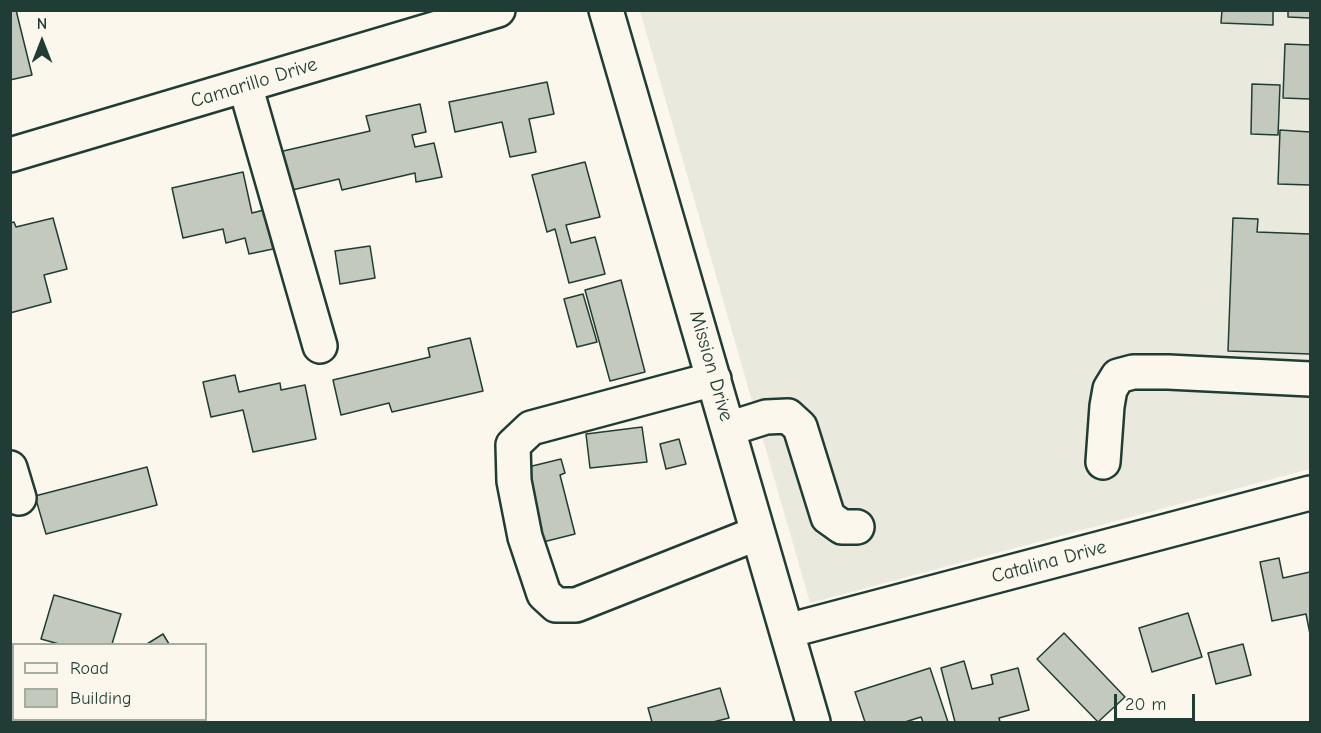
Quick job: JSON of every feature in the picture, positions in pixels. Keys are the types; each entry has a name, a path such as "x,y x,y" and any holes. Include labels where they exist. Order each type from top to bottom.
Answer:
{"street":[{"name":"Camarillo Drive","path":"10,155 498,10"},
{"name":"Mission Drive","path":"606,10 813,723"},
{"path":"245,85 320,346"},
{"path":"1103,462 1107,406 1110,389 1118,376 1133,372 1168,372 1311,379"},
{"path":"714,379 531,428 513,445 514,481 525,537 544,594 556,604 576,605 758,533"},
{"path":"728,429 766,417 788,417 800,427 828,517 842,527 857,527"},
{"name":"Catalina Drive","path":"786,631 1311,493"}],"shaded area":[{"path":"640,11 1310,11 1310,469 810,603"}],"building":[{"path":"10,10 16,10 32,75 10,80"},
{"path":"1222,10 1273,10 1273,25 1221,23"},
{"path":"1288,10 1310,10 1310,18 1288,17"},
{"path":"1285,44 1310,45 1310,99 1283,98"},
{"path":"547,82 554,114 529,119 536,152 510,157 502,122 455,132 449,102"},
{"path":"1252,84 1280,85 1278,135 1251,134"},
{"path":"420,104 426,132 412,135 415,147 434,143 442,177 416,182 415,173 342,190 339,179 288,191 279,152 370,131 366,116"},
{"path":"1280,130 1310,132 1310,185 1278,184"},
{"path":"585,162 600,217 566,225 571,243 595,237 605,274 569,283 555,229 547,232 532,175"},
{"path":"243,172 252,213 264,210 273,249 249,254 245,238 226,243 223,229 183,238 172,188"},
{"path":"53,218 67,269 44,275 51,302 10,313 10,223 14,222 16,227"},
{"path":"1233,218 1258,219 1257,232 1310,234 1310,354 1228,351"},
{"path":"370,246 375,278 340,284 335,251"},
{"path":"621,280 645,372 610,381 585,290"},
{"path":"583,294 597,342 577,347 564,299"},
{"path":"470,338 483,391 392,412 389,403 341,415 333,380 430,357 428,348"},
{"path":"235,375 239,392 280,383 281,390 305,385 316,439 253,452 243,410 211,417 203,382"},
{"path":"642,427 647,462 590,468 586,434"},
{"path":"679,439 686,464 666,469 660,444"},
{"path":"561,459 565,473 560,475 575,534 543,542 524,468"},
{"path":"147,467 157,505 46,534 35,496"},
{"path":"1279,558 1283,578 1310,572 1310,634 1306,614 1272,621 1260,562"},
{"path":"54,595 121,614 112,643 55,643 41,639"},
{"path":"1188,613 1202,657 1152,672 1139,628"},
{"path":"1064,633 1125,697 1098,722 1037,659"},
{"path":"163,634 168,643 149,643"},
{"path":"10,643 12,644 12,658 10,660"},
{"path":"1243,644 1251,675 1216,684 1208,653"},
{"path":"964,661 972,689 993,684 991,675 1018,668 1029,710 999,718 1000,722 955,722 941,668"},
{"path":"930,668 948,722 923,722 921,717 905,722 865,722 855,692"},
{"path":"720,688 729,718 713,722 652,722 648,708"}]}
